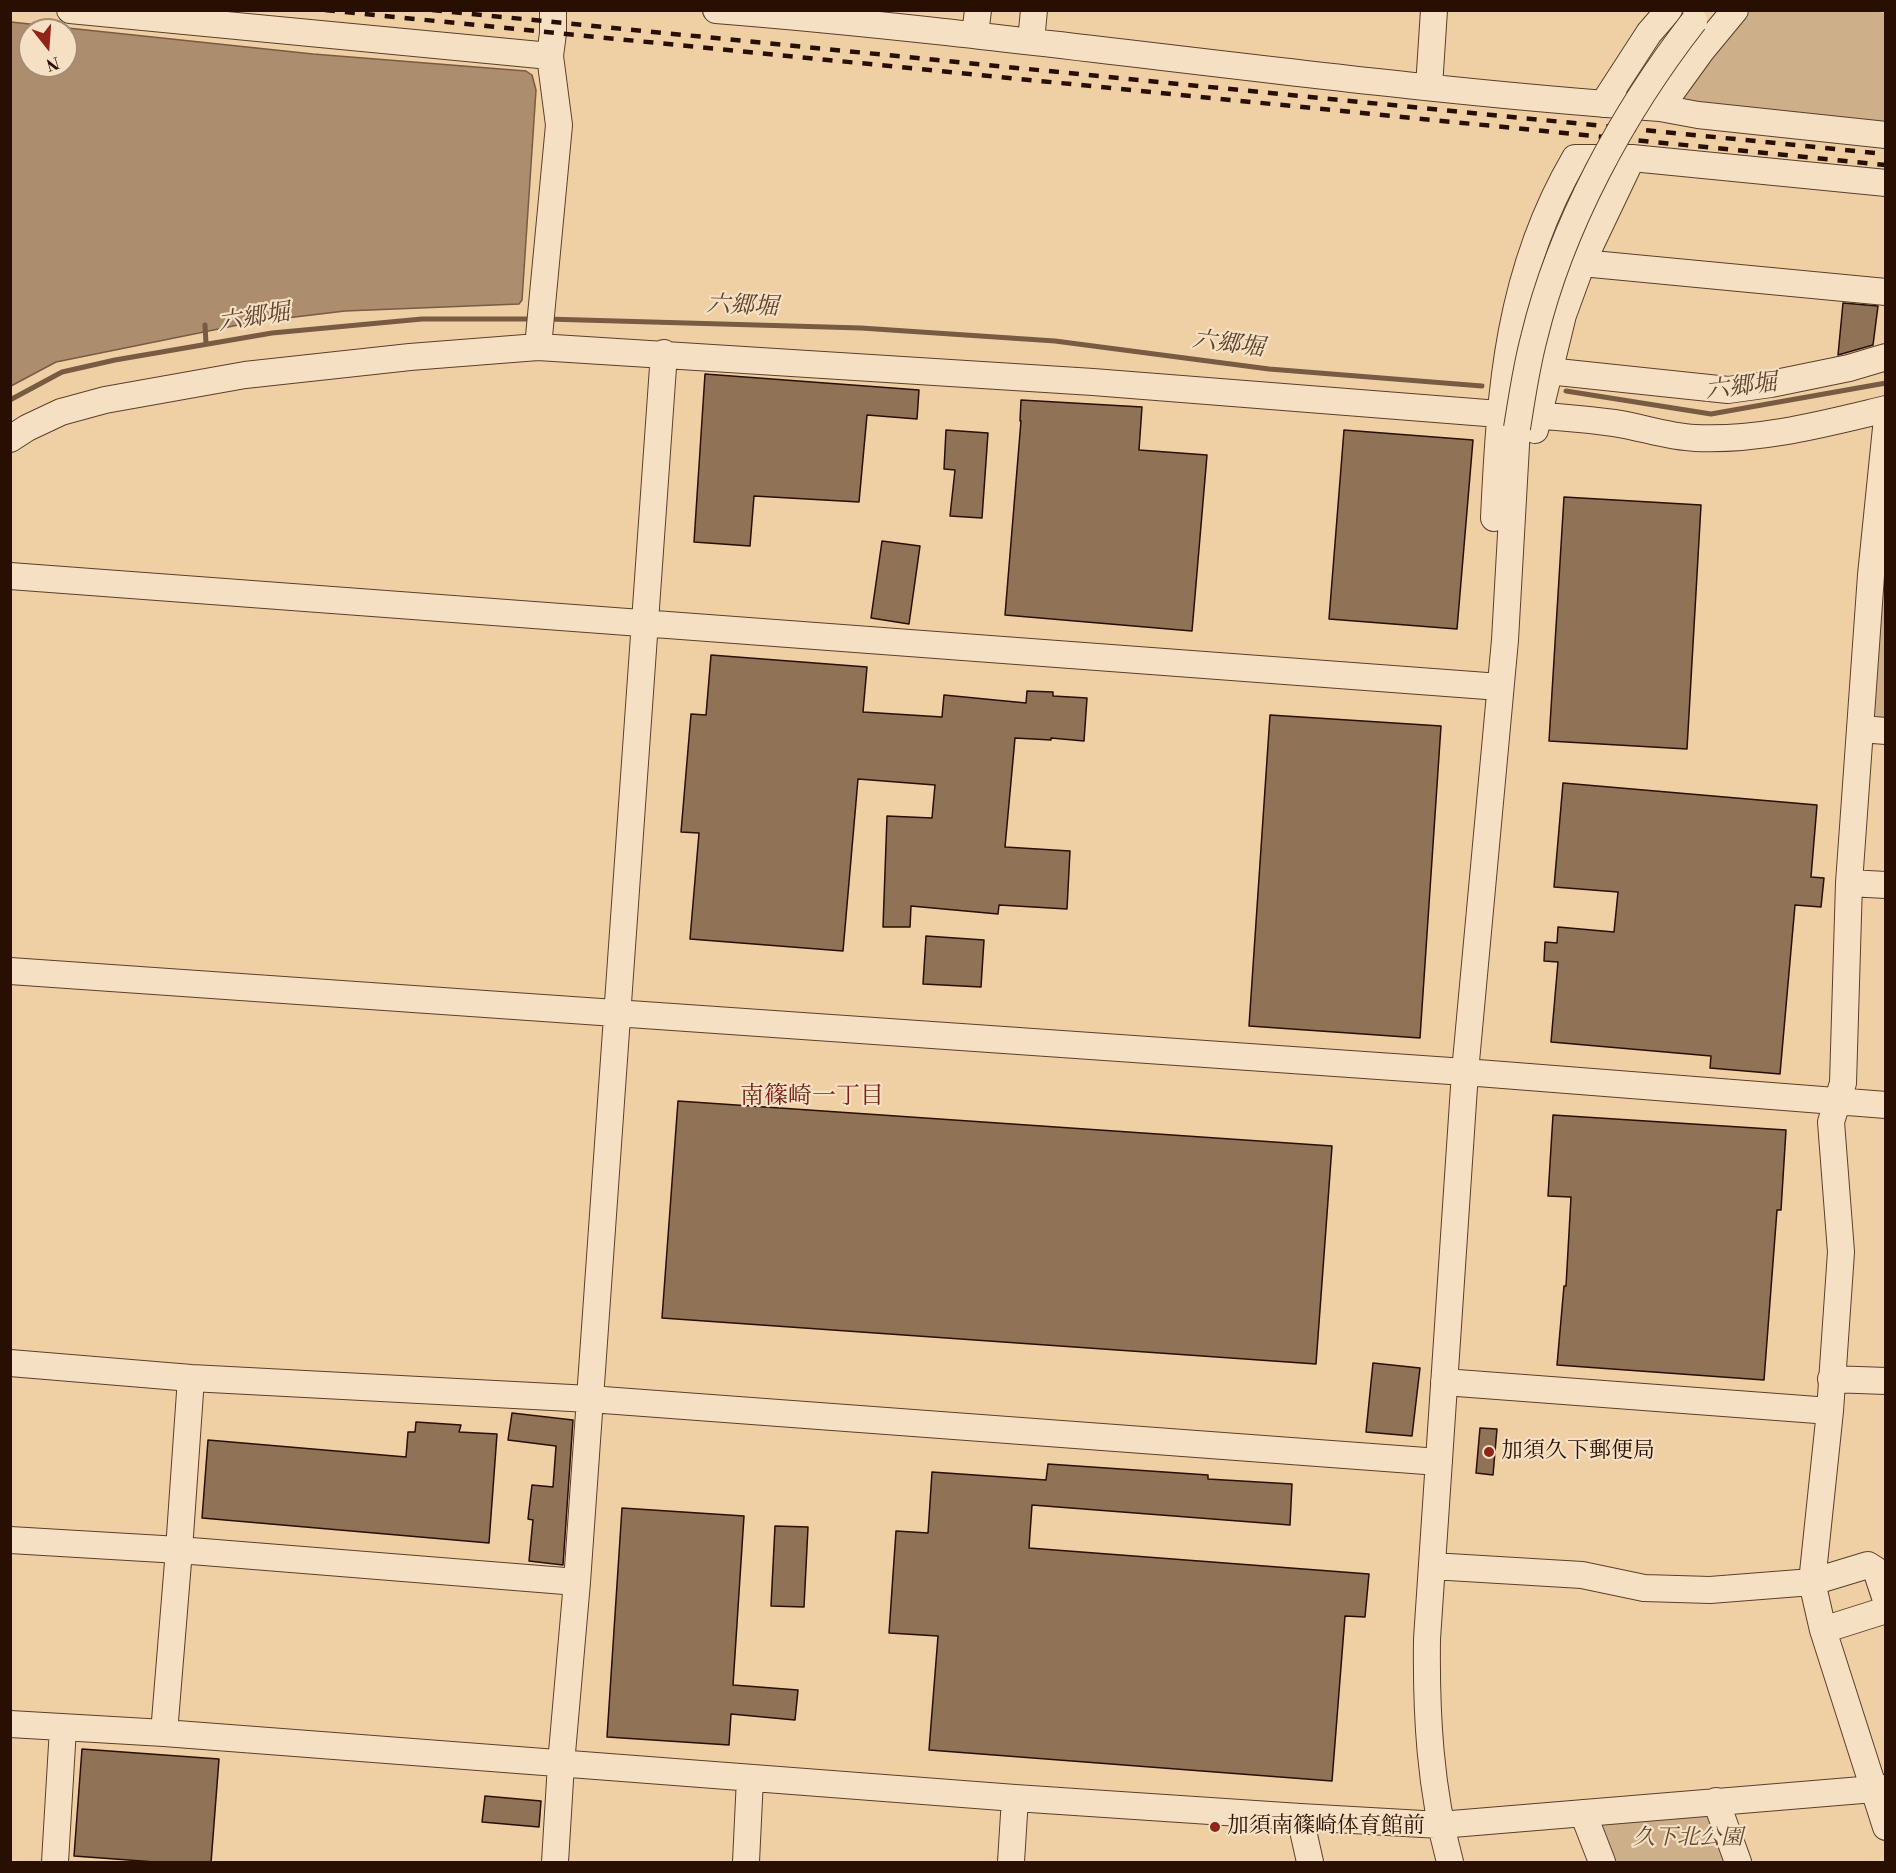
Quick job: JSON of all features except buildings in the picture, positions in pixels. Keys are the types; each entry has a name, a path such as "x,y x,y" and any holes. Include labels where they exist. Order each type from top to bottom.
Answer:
{"street":[{"path":"70,10 550,56"},
{"path":"538,347 559,125 550,56 553,10"},
{"path":"1031,41 1034,10"},
{"path":"1429,87 1434,10"},
{"path":"1603,104 1649,33 1669,10"},
{"path":"1660,108 1734,10"},
{"path":"729,11 977,23 1031,41 1429,87 1660,108 1698,115 1886,135"},
{"path":"1518,419 1534,337 1546,294 1572,226 1631,111 1671,50 1698,16"},
{"path":"1450,1863 1440,1825 1431,1763 1426,1698 1432,1566 1465,1072 1505,640 1518,419 1513,326 1524,273 1556,191 1575,158 1632,158 1886,183"},
{"path":"1518,419 1548,371 1563,315 1582,262 1632,158"},
{"path":"1582,262 1886,292"},
{"path":"10,439 61,412 105,400 244,375 410,357 538,347 664,353 1093,382 1518,419 1613,423 1693,438 1739,437 1786,431 1886,410"},
{"path":"555,1863 664,353"},
{"path":"1548,371 1728,390 1794,380 1886,357"},
{"path":"1886,428 1873,730 1849,883 1843,1083 1831,1122 1841,1252 1830,1411 1812,1582 1823,1630 1879,1788 1886,1827"},
{"path":"10,576 1500,687"},
{"path":"1849,883 1886,885"},
{"path":"10,971 1465,1072 1886,1105"},
{"path":"10,1363 191,1378 590,1399 1439,1462"},
{"path":"164,1734 180,1551 191,1378"},
{"path":"1832,1379 1886,1381"},
{"path":"1444,1382 1830,1411"},
{"path":"10,1540 577,1582"},
{"path":"1432,1566 1582,1575 1644,1588 1710,1590 1812,1582 1868,1565 1876,1570 1886,1600"},
{"path":"1823,1630 1883,1611 1886,1605"},
{"path":"10,1724 1015,1797 1440,1825 1879,1788"},
{"path":"55,1863 63,1728"},
{"path":"746,1863 750,1778"},
{"path":"1011,1863 1015,1797"},
{"path":"1716,1801 1738,1863"},
{"path":"1583,1813 1602,1863"},
{"path":"1300,1817 1310,1863"}],"green space":[{"path":"1865,10 1885,13 1885,125 1683,106 1678,94 1745,11"},
{"path":"1885,584 1885,721 1880,721 1872,714 1876,591"},
{"name":"久下北公園","path":"1705,1813 1712,1819 1728,1862 1610,1862 1597,1831 1603,1822"}],"water":[{"path":"11,22 18,23 18,78 78,78 78,29 313,54 526,71 532,75 536,90 522,300 519,304 345,311 253,322 56,362 11,386"}],"waterway":[{"name":"六郷堀","path":"10,400 62,372 115,360 272,333 422,319 535,319"},
{"name":"六郷堀","path":"547,319 861,328 1055,341 1269,369 1482,386"},
{"path":"205,325 206,344"},
{"name":"六郷堀","path":"1566,391 1711,414 1886,383"}],"railway":[{"path":"325,10 1886,165"},
{"path":"432,10 1886,154"}],"place":[{"name":"加須久下郵便局","path":"1489,1452"},
{"name":"加須南篠崎体育館前","path":"1215,1827"}],"district":[{"name":"南篠崎一丁目","path":"812,1097"}]}
